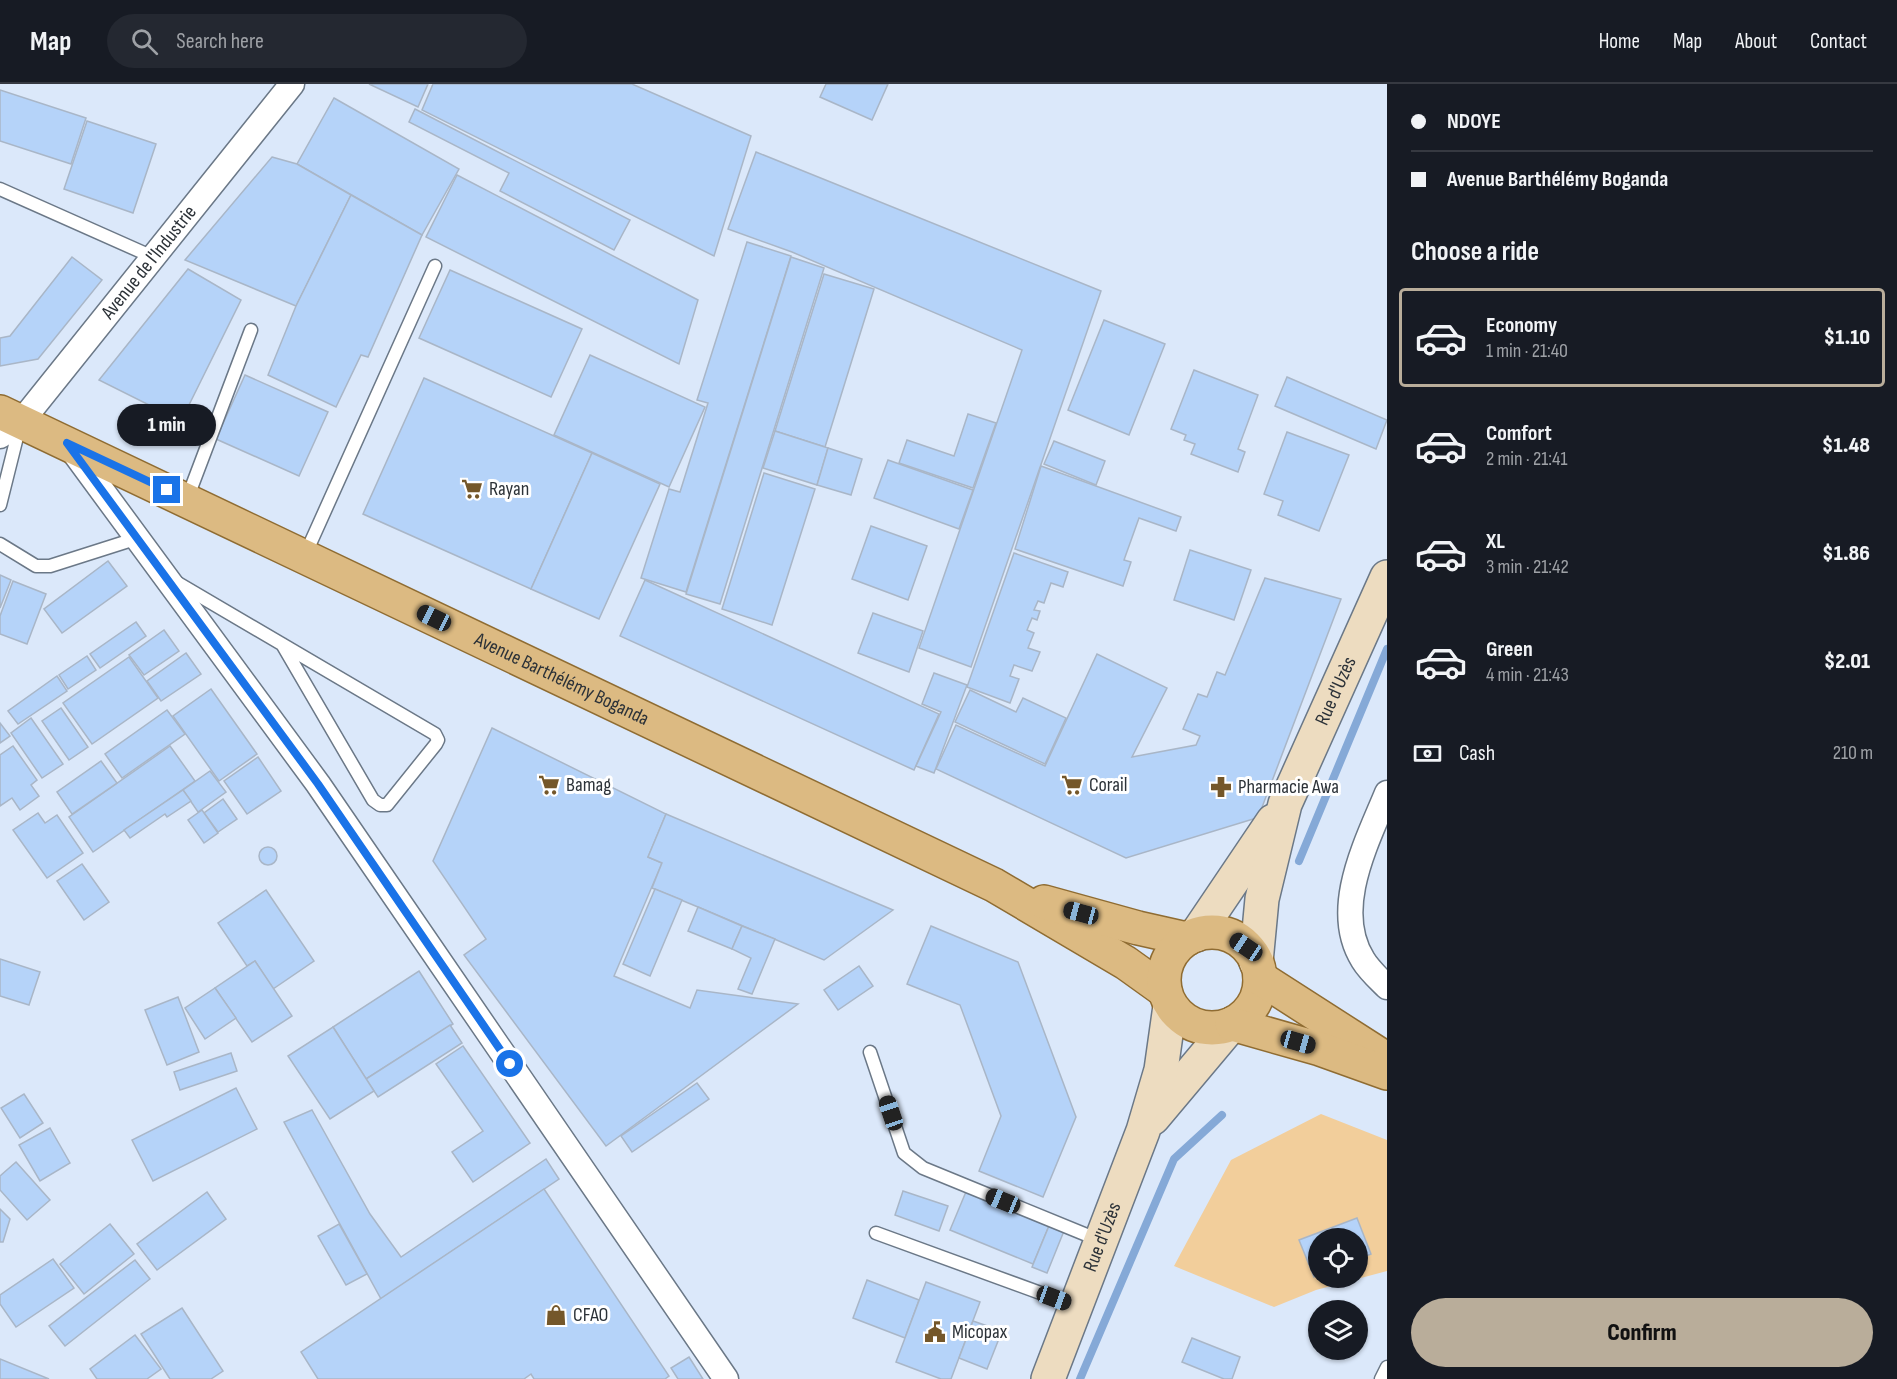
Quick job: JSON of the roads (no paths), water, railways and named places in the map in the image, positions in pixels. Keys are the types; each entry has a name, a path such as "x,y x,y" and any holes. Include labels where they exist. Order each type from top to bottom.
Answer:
{"main road":[{"name":"Avenue Barthélémy Boganda","path":"7,423 67,443 994,885 1126,963 1167,998"},
{"name":"Avenue Barthélémy Boganda","path":"994,885 1062,908 1192,937"},
{"path":"1258,970 1256,1001 1246,1015 1221,1028 1202,1028 1184,1020 1167,998 1163,976 1167,961 1176,948 1192,937 1214,932 1232,936 1246,947 1258,970 1387,1059"},
{"path":"1232,1024 1320,1049 1387,1073"}],"street":[{"name":"Avenue de l'Industrie","path":"7,423 153,257 292,84"},
{"path":"67,443 318,784 726,1379"},
{"name":"Rue d'Uzès","path":"1258,970 1262,899 1285,804 1387,577"},
{"path":"1385,803 1359,865 1348,919 1362,959 1387,987"},
{"name":"Rue d'Uzès","path":"1192,937 1285,804"},
{"name":"Rue d'Uzès","path":"1048,1379 1143,1131 1161,1070 1167,998"},
{"name":"Rue d'Uzès","path":"1143,1131 1232,1024"}],"lane":[{"path":"0,189 153,257"},
{"path":"304,556 435,266"},
{"path":"187,500 251,330"},
{"path":"0,505 7,423"},
{"path":"0,544 36,566 50,566 138,538"},
{"path":"165,576 282,644 435,734 438,740 436,744 387,805 380,805 373,800 282,644"},
{"path":"870,1052 904,1153 923,1168 1102,1241"},
{"path":"876,1233 1077,1306"},
{"path":"1382,1379 1387,1367"}],"waterway":[{"path":"1299,861 1387,649"},
{"path":"1080,1379 1174,1159 1222,1115"}],"place":[{"name":"Rayan","path":"472,489"},
{"name":"Bamag","path":"549,785"},
{"name":"Corail","path":"1072,785"},
{"name":"Pharmacie Awa","path":"1221,787"},
{"name":"CFAO","path":"556,1315"},
{"name":"Micopax","path":"935,1332"}]}
